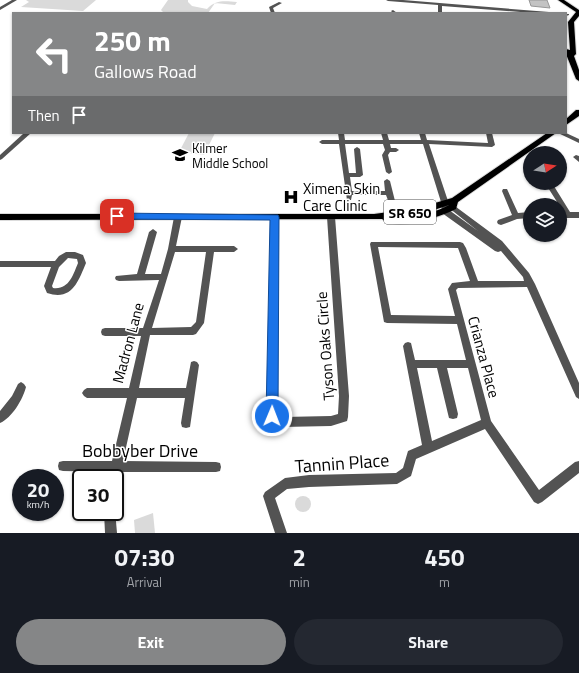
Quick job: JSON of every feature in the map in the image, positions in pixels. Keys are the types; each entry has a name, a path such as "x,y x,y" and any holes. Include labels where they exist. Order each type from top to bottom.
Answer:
{"main road":[{"path":"562,0 578,9"},
{"path":"566,0 578,9"},
{"path":"567,17 574,16 578,9"},
{"path":"567,17 579,18"},
{"path":"567,17 573,47 573,54 568,55 579,79"},
{"path":"567,122 579,112"},
{"name":"SR 650","path":"0,217 374,216 398,220 412,220 430,217 550,134"}],"street":[{"path":"0,9 16,0"},
{"path":"388,0 537,12"},
{"path":"273,12 271,8 280,3"},
{"path":"440,4 440,12"},
{"path":"567,130 579,136"},
{"path":"0,158 27,134"},
{"path":"341,134 349,195 389,193"},
{"path":"384,134 388,150 385,156 389,172"},
{"path":"422,134 449,205 510,257 526,275 579,394"},
{"path":"322,142 424,142 492,145 489,134"},
{"path":"563,134 579,141"},
{"path":"388,150 396,150"},
{"path":"343,156 357,152 360,175 346,175"},
{"path":"387,181 391,201"},
{"path":"505,191 516,216"},
{"path":"567,215 579,215"},
{"path":"500,222 516,216 523,216"},
{"name":"Madron Lane","path":"115,469 146,332 172,249 178,217"},
{"name":"Tyson Oaks Circle","path":"275,217 272,416 282,422 331,421 343,417 344,396 331,217"},
{"path":"140,278 153,232"},
{"path":"460,320 386,319 374,244 460,245 475,284"},
{"path":"172,249 234,249"},
{"path":"105,332 193,331 200,324 210,250"},
{"path":"66,255 75,255 80,257 82,263 73,285 65,291 50,291 48,286 57,264 59,259 66,255"},
{"path":"0,264 57,264"},
{"path":"119,278 164,277"},
{"name":"Crianza Place","path":"531,284 454,285 452,289 487,423 538,498 579,466"},
{"path":"408,346 428,447"},
{"path":"412,364 472,364"},
{"path":"441,364 454,414"},
{"path":"186,423 194,365"},
{"path":"0,418 15,401 21,387"},
{"path":"87,393 190,393"},
{"name":"Tannin Place","path":"281,533 270,496 285,484 310,481 397,478 407,472 412,455 487,423"},
{"name":"Bobbyber Drive","path":"63,466 85,469"},
{"name":"Bobbyber Drive","path":"124,472 216,467"},
{"path":"110,521 111,533"}],"shaded area":[{"path":"26,0 96,0 83,11 21,7 29,2"},
{"path":"168,0 188,0 192,6 207,9 215,3 209,12 163,12 161,10"},
{"path":"224,1 237,2 235,5 216,3"},
{"path":"188,134 214,134 204,155 179,152"},
{"path":"303,496 309,498 311,504 309,510 303,512 297,510 295,504 297,498"},
{"path":"153,513 155,533 135,533 134,520"}],"building":[{"path":"529,0 547,0 550,8 531,6"}],"place":[{"name":"Kilmer Middle School","path":"180,155"},
{"name":"Ximena Skin Care Clinic","path":"291,197"}],"route":[{"path":"117,216 275,217 272,416"}]}
